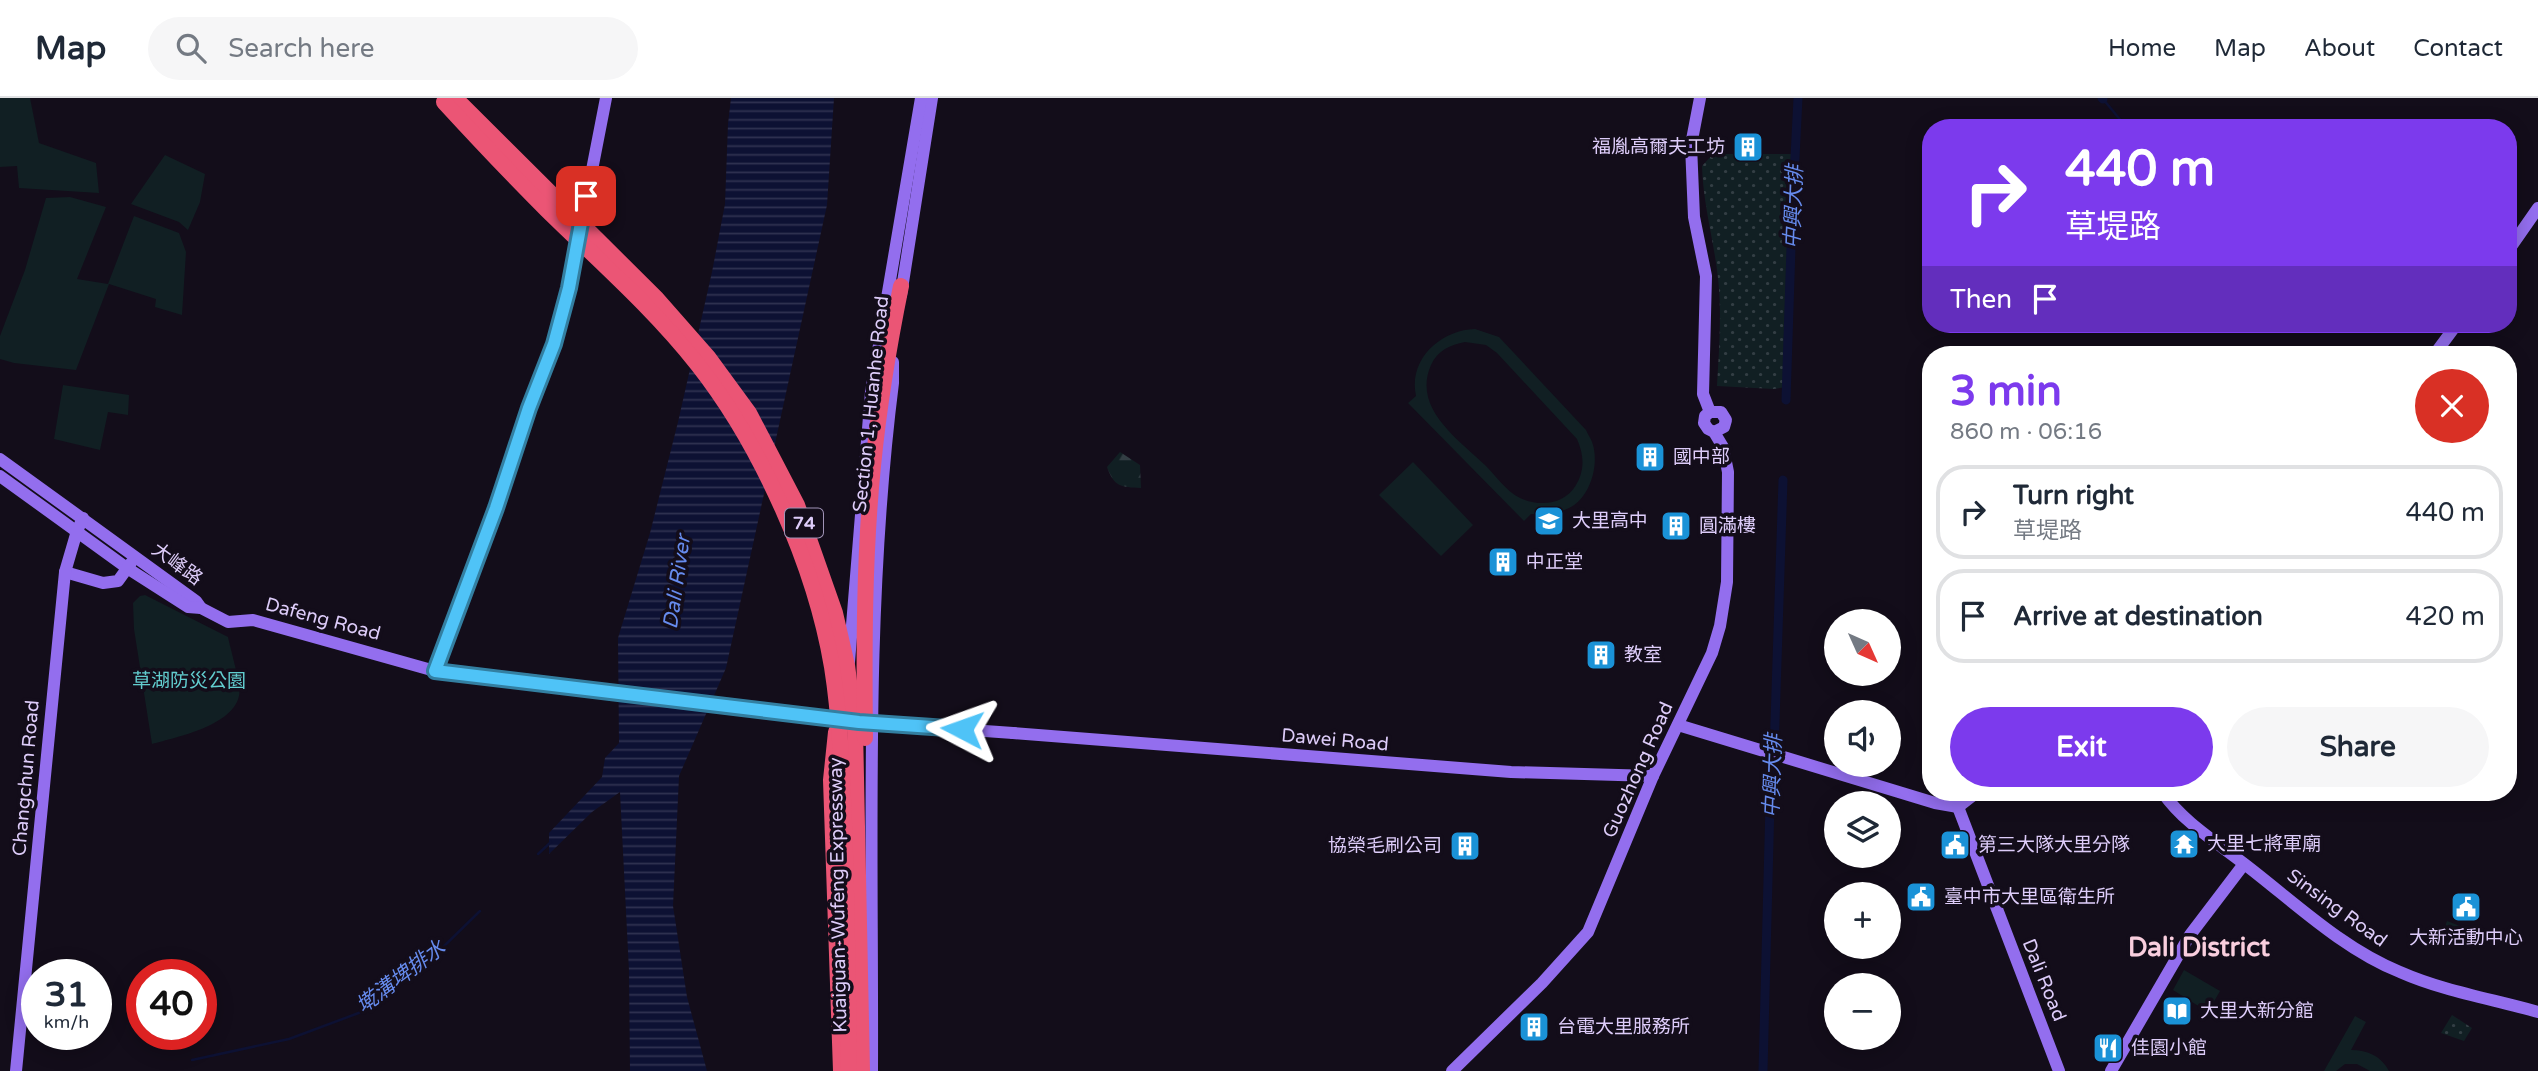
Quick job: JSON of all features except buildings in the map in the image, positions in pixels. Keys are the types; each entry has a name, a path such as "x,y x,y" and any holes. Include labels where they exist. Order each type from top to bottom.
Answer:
{"highway":[{"name":"Kuaiguan-Wufeng Expressway","path":"445,99 657,299 708,357 749,413 797,505 835,613 847,665 855,729 862,1071"},
{"name":"Kuaiguan-Wufeng Expressway","path":"445,99 546,209 650,309 699,366 736,422 784,510 820,616 831,665 840,732 847,894 845,1071"},
{"path":"861,964 868,930 864,677 868,536 873,465 888,352 901,286"},
{"path":"842,710 834,738 831,817 845,1071"}],"street":[{"path":"435,671 554,344 606,98"},
{"name":"Section 1, Huanhe Road","path":"842,710 851,656 871,392 921,98"},
{"name":"Section 1, Huanhe Road","path":"872,1071 872,659 877,537 901,286 932,98"},
{"name":"Guozhong Road","path":"1452,1071 1542,983 1588,932 1653,776 1712,653 1721,620 1727,582 1728,472 1723,447 1714,432 1704,423 1705,416 1710,412 1703,394 1706,276 1694,216 1691,145 1700,98"},
{"path":"445,99 580,221"},
{"path":"445,99 577,242"},
{"path":"2517,238 2538,208"},
{"name":"大峰路","path":"0,459 196,601 201,608"},
{"name":"大峰路","path":"0,476 127,568 188,607 201,608"},
{"name":"Changchun Road","path":"16,1071 65,572 83,518"},
{"path":"65,572 103,583 118,581 136,557"},
{"name":"Dafeng Road","path":"201,608 228,622 253,620 435,671 859,722 1013,733"},
{"path":"842,710 836,780 845,1071"},
{"path":"842,710 855,895 856,1071"},
{"path":"1678,725 1922,799"},
{"name":"Dawei Road","path":"1013,733 1498,771 1653,776"},
{"path":"1928,801 1958,807 1966,801"},
{"name":"Sinsing Road","path":"2170,801 2197,828 2339,936 2375,960 2434,985 2538,1012"},
{"name":"Dali Road","path":"1958,807 2059,1071"},
{"path":"2111,1071 2190,934 2245,863"}],"green space":[{"path":"0,98 30,98 39,143 96,163 99,193 19,188 17,166 0,167"},
{"path":"1713,154 1791,154 1786,387 1774,389 1717,386 1719,292 1702,166"},
{"path":"165,155 205,174 200,202 188,230 179,222 131,204"},
{"path":"70,197 106,207 77,279 108,284 134,216 179,233 186,252 182,315 155,307 156,299 109,284 76,370 0,359 0,336 25,270 46,198"},
{"path":"1475,329 1499,337 1586,430 1595,453 1594,472 1582,497 1569,508 1555,513 1531,514 1524,521 1408,403 1416,396 1417,370 1422,359 1439,341 1462,331","holes":["1465,342 1486,345 1497,353 1577,439 1582,457 1581,474 1576,485 1565,497 1536,503 1515,495 1451,433 1433,409 1427,381 1431,365 1437,356 1449,347"]},
{"path":"63,385 129,395 128,415 108,412 100,450 54,439"},
{"path":"1120,452 1140,465 1141,488 1119,485 1112,479 1107,467"},
{"path":"1413,462 1473,525 1441,556 1379,495"},
{"name":"草湖防災公園","path":"145,595 228,637 239,691 234,706 215,723 189,734 152,744 134,629 133,603"},
{"path":"2447,921 2476,932 2470,944 2441,937"},
{"path":"2184,970 2220,991 2208,1012 2173,990"},
{"path":"2452,1015 2472,1028 2464,1041 2441,1033"},
{"path":"2355,1016 2366,1022 2351,1050 2373,1055 2382,1061 2389,1071 2370,1071 2357,1064 2345,1064 2336,1071 2324,1071"}],"water":[{"name":"Dali River","path":"731,98 834,98 827,205 726,668 679,776 673,906 687,997 707,1071 630,1071 629,971 620,792 592,812 549,854 549,833 602,777 605,758 619,743 618,638 650,533 712,272 725,204"}],"waterway":[{"name":"中興大排","path":"1786,400 1798,98"},
{"path":"2103,99 2120,119"},
{"name":"中興大排","path":"1763,1071 1783,480"},
{"name":"墘溝埤排水","path":"538,854 551,842"},
{"name":"墘溝埤排水","path":"192,1060 289,1039 364,1011 407,970 440,950 480,911"}],"place":[{"name":"福胤高爾夫工坊","path":"1748,147"},
{"name":"國中部","path":"1650,457"},
{"name":"大里高中","path":"1549,521"},
{"name":"圓滿樓","path":"1676,526"},
{"name":"中正堂","path":"1503,562"},
{"name":"教室","path":"1601,655"},
{"name":"大里七將軍廟","path":"2184,844"},
{"name":"第三大隊大里分隊","path":"1955,845"},
{"name":"協榮毛刷公司","path":"1465,846"},
{"name":"臺中市大里區衛生所","path":"1921,897"},
{"name":"大新活動中心","path":"2466,907"},
{"name":"大里大新分館","path":"2177,1011"},
{"name":"台電大里服務所","path":"1534,1027"},
{"name":"佳園小館","path":"2108,1048"}],"district":[{"name":"Dali District","path":"2199,947"}],"route":[{"path":"586,196 569,288 554,344 435,671 859,722 962,729"}]}
